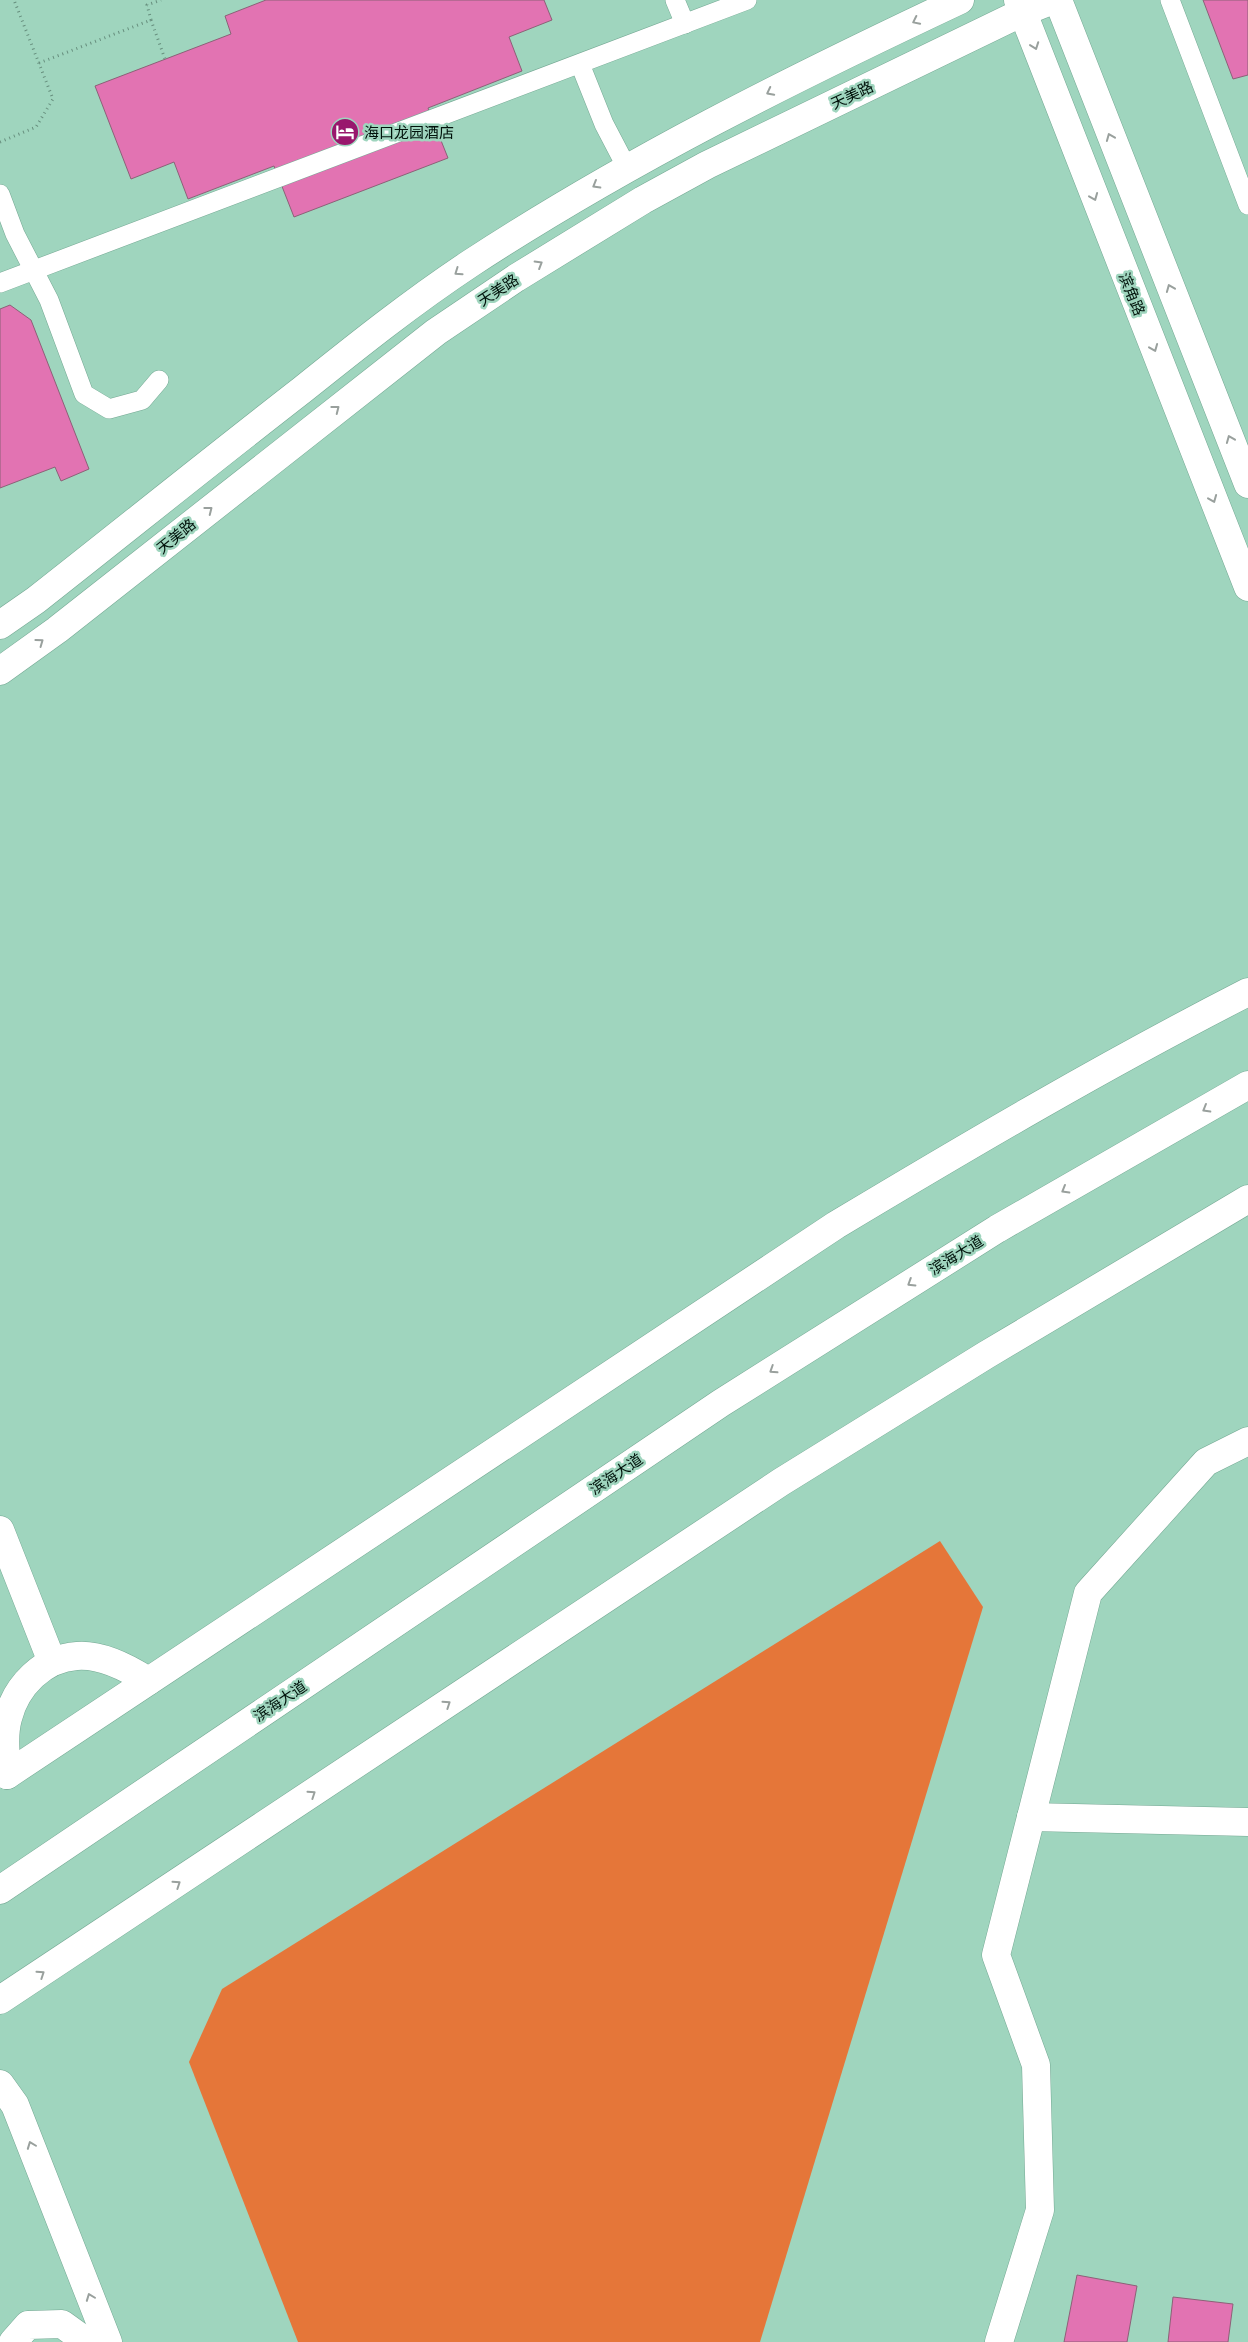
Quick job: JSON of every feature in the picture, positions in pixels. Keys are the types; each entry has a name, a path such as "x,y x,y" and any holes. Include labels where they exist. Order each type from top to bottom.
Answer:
{"main road":[{"path":"0,625 417,301 525,229 626,168 798,77 960,0"},
{"name":"天美路","path":"0,671 86,607 436,332 516,278 643,200 707,165 1021,6 1053,0"},
{"path":"1058,0 1248,484"},
{"name":"滨角路","path":"1021,6 1248,587"},
{"path":"148,1681 118,1664 97,1658 77,1656 52,1662 36,1672 22,1688 11,1710 6,1737 7,1775 836,1226 931,1168 1160,1037 1248,992"},
{"name":"滨海大道","path":"0,1890 730,1398 997,1229 1248,1085"},
{"path":"0,2000 782,1482 986,1355 1248,1199"},
{"path":"999,2342 1040,2210 1036,2065 996,1956 1088,1593 1206,1462 1248,1441"},
{"path":"0,1530 52,1662"},
{"path":"1031,1817 1248,1822"},
{"path":"0,2084 15,2105 108,2342"},
{"path":"13,2342 28,2325 62,2324 87,2342"}],"lane":[{"path":"675,0 685,24"},
{"path":"0,283 747,0"},
{"path":"1170,0 1248,205"},
{"path":"580,64 604,124 626,168"},
{"path":"0,194 15,234 49,300 84,394 109,409 142,400 159,380"}],"path":[{"path":"0,142 36,127 53,98 14,0"},
{"path":"161,0 147,6 165,59"},
{"path":"39,63 151,20"}],"shaded area":[{"path":"940,1541 983,1607 760,2342 298,2342 189,2062 222,1989"}],"building":[{"path":"266,0 544,0 552,20 509,37 522,71 428,108 448,158 294,217 274,166 188,199 174,162 131,179 95,86 231,34 225,16"},
{"path":"1203,0 1248,0 1248,75 1233,79"},
{"path":"10,305 31,320 89,469 61,481 55,467 0,488 0,309"},
{"path":"1077,2275 1137,2286 1127,2342 1064,2342"},
{"path":"1173,2297 1233,2304 1228,2342 1168,2342"}],"place":[{"name":"海口龙园酒店","path":"345,132"}]}
